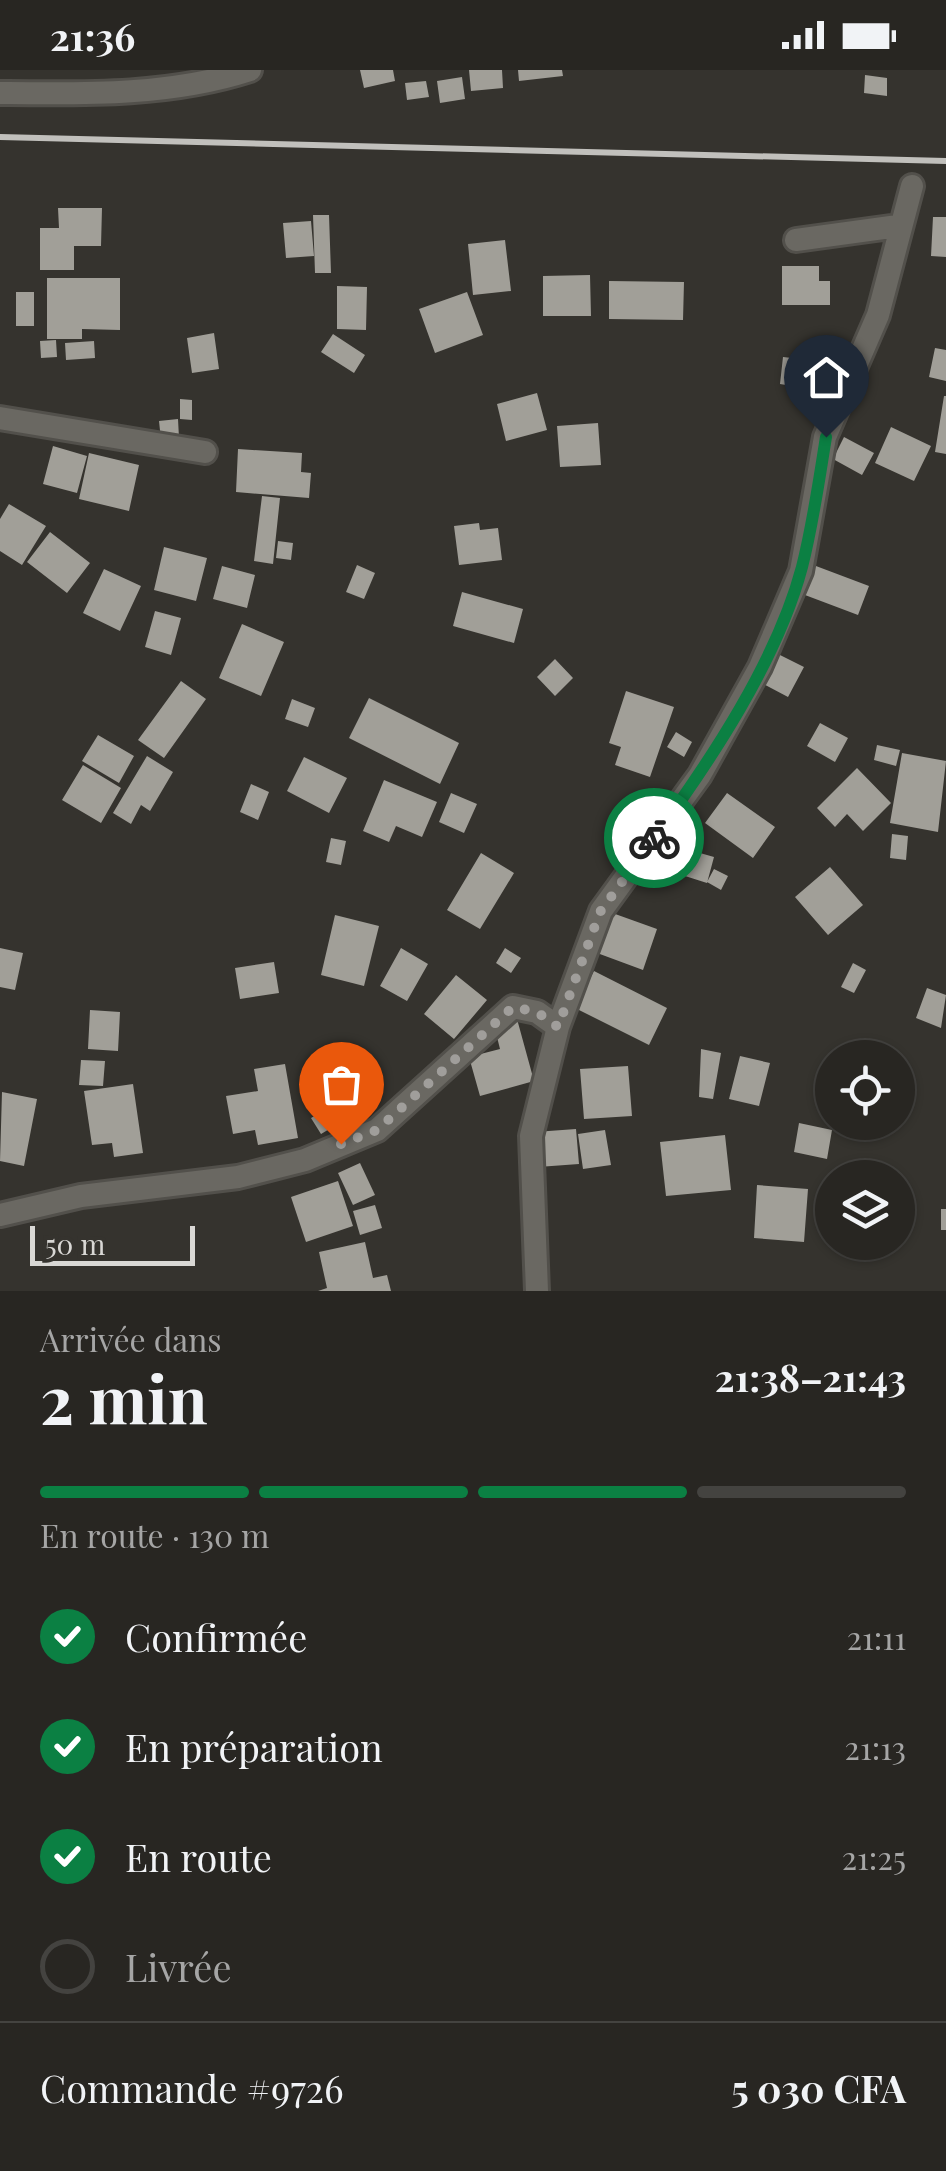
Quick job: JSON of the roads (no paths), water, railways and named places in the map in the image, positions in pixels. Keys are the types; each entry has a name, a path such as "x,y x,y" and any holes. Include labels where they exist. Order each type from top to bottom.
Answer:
{"street":[{"path":"0,94 122,92 214,82 250,70"},
{"path":"536,1291 531,1136 558,1027 600,912 700,775 760,668 801,571 826,437 878,315 898,226 912,186"},
{"path":"796,240 898,226"},
{"path":"0,418 205,452"},
{"path":"0,1215 81,1196 238,1177 305,1160 377,1130 513,1007 537,1012 558,1027"}],"railway":[{"path":"0,137 946,161"}]}
